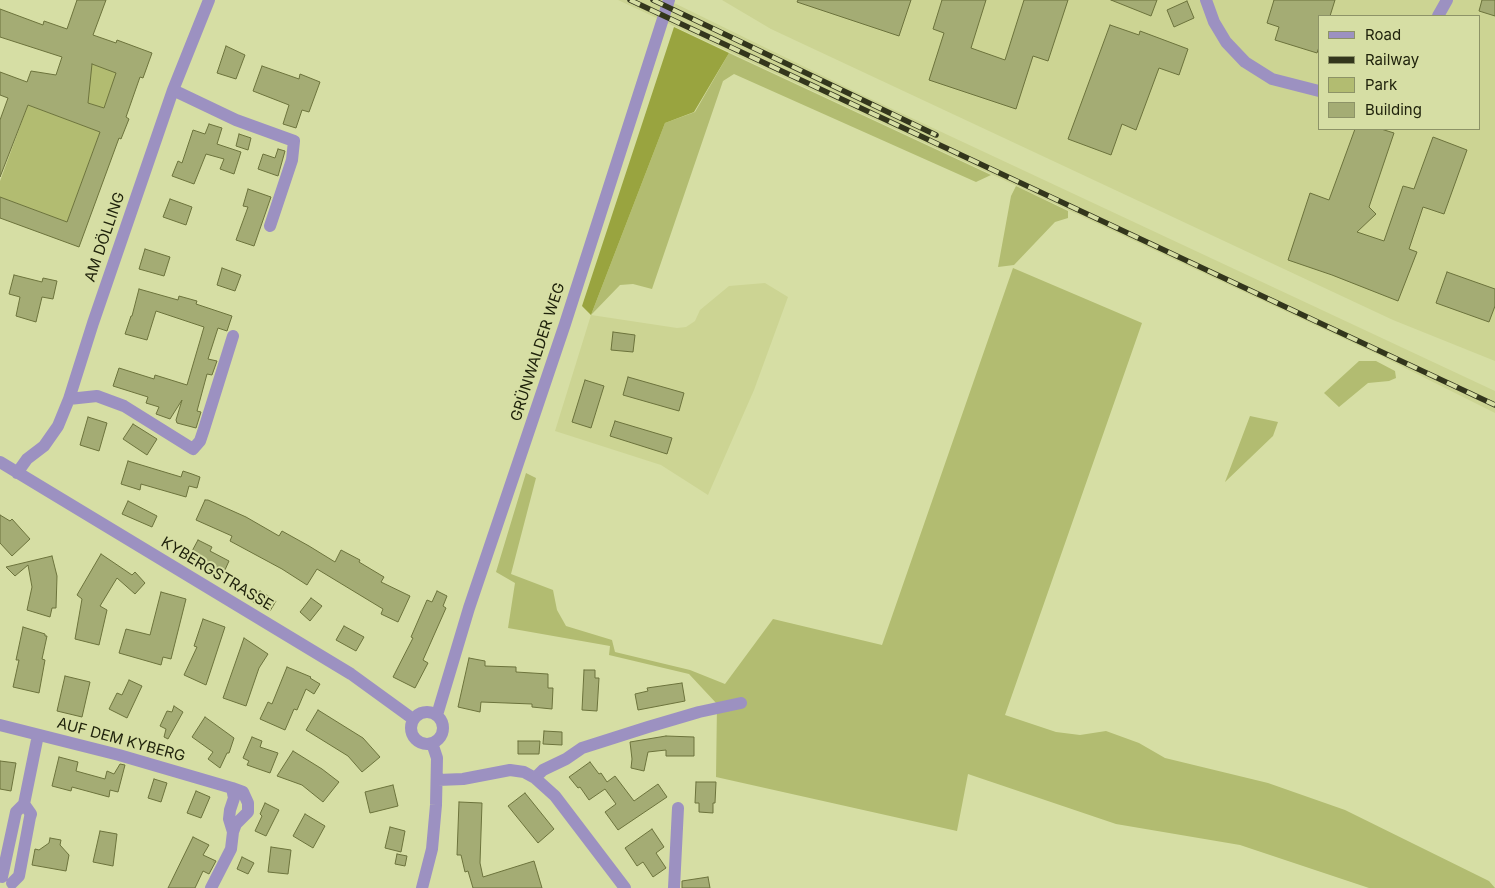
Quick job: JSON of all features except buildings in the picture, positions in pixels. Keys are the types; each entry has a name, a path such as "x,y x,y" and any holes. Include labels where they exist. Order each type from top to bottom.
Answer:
{"street":[{"name":"AM DÖLLING","path":"17,473 27,458 44,446 58,426 69,399 173,90 209,0"},
{"name":"GRÜNWALDER WEG","path":"437,715 469,608 559,342 669,0"},
{"path":"1206,0 1214,22 1226,42 1245,62 1272,80 1318,91"},
{"path":"1439,15 1447,0"},
{"path":"173,90 236,120 294,141 292,160 270,226"},
{"path":"69,399 97,396 124,406 193,449 200,441 233,336"},
{"name":"KYBERGSTRASSE","path":"0,462 351,674 413,720"},
{"path":"535,778 543,770 566,759 582,748 682,717 741,703"},
{"path":"421,712 437,715 443,723 440,737 432,743 426,744 414,738 411,726 413,720 421,712"},
{"name":"AUF DEM KYBERG","path":"0,725 119,755 232,788 234,798 229,819 233,832 231,849 211,888"},
{"path":"7,881 19,876 31,814 24,804 38,735"},
{"path":"422,888 432,849 438,780 437,758 432,743"},
{"path":"438,780 463,779 510,770 524,772 535,778 555,796 625,888"},
{"path":"674,888 678,808"}],"shaded area":[{"path":"618,0 668,0 856,92 1495,391 1495,413 1379,355"},
{"path":"722,0 1495,0 1495,361 1393,320 771,29"},
{"path":"674,27 729,53 694,112 665,123 591,315 582,306"},
{"path":"765,283 788,297 754,390 708,495 661,465 555,431 591,315 677,328 686,327 695,321 700,310 729,286"}],"green space":[{"path":"729,53 991,175 976,182 734,74 723,81 652,289 633,284 620,285 591,315 665,123 695,112"},
{"path":"78,59 109,70 118,69 104,108 88,103 90,79"},
{"path":"28,105 100,132 67,222 0,197 0,181"},
{"path":"1016,186 1068,211 1068,218 1055,222 1014,265 998,267 1011,196"},
{"path":"1013,268 1142,323 1005,715 1056,732 1080,735 1106,731 1139,743 1165,758 1268,783 1345,810 1489,881 1495,888 1369,888 1240,845 1116,824 968,774 957,831 716,777 717,704 689,674 609,655 610,646 508,628 515,583 496,572 526,473 536,478 511,574 553,590 557,610 566,626 612,640 615,652 690,670 725,684 773,619 882,645"},
{"path":"1359,361 1376,361 1395,371 1396,378 1389,381 1368,383 1339,407 1324,393"},
{"path":"1250,416 1278,422 1273,436 1225,482"}],"railway":[{"path":"630,0 1495,405"},
{"path":"653,0 936,135"}]}
